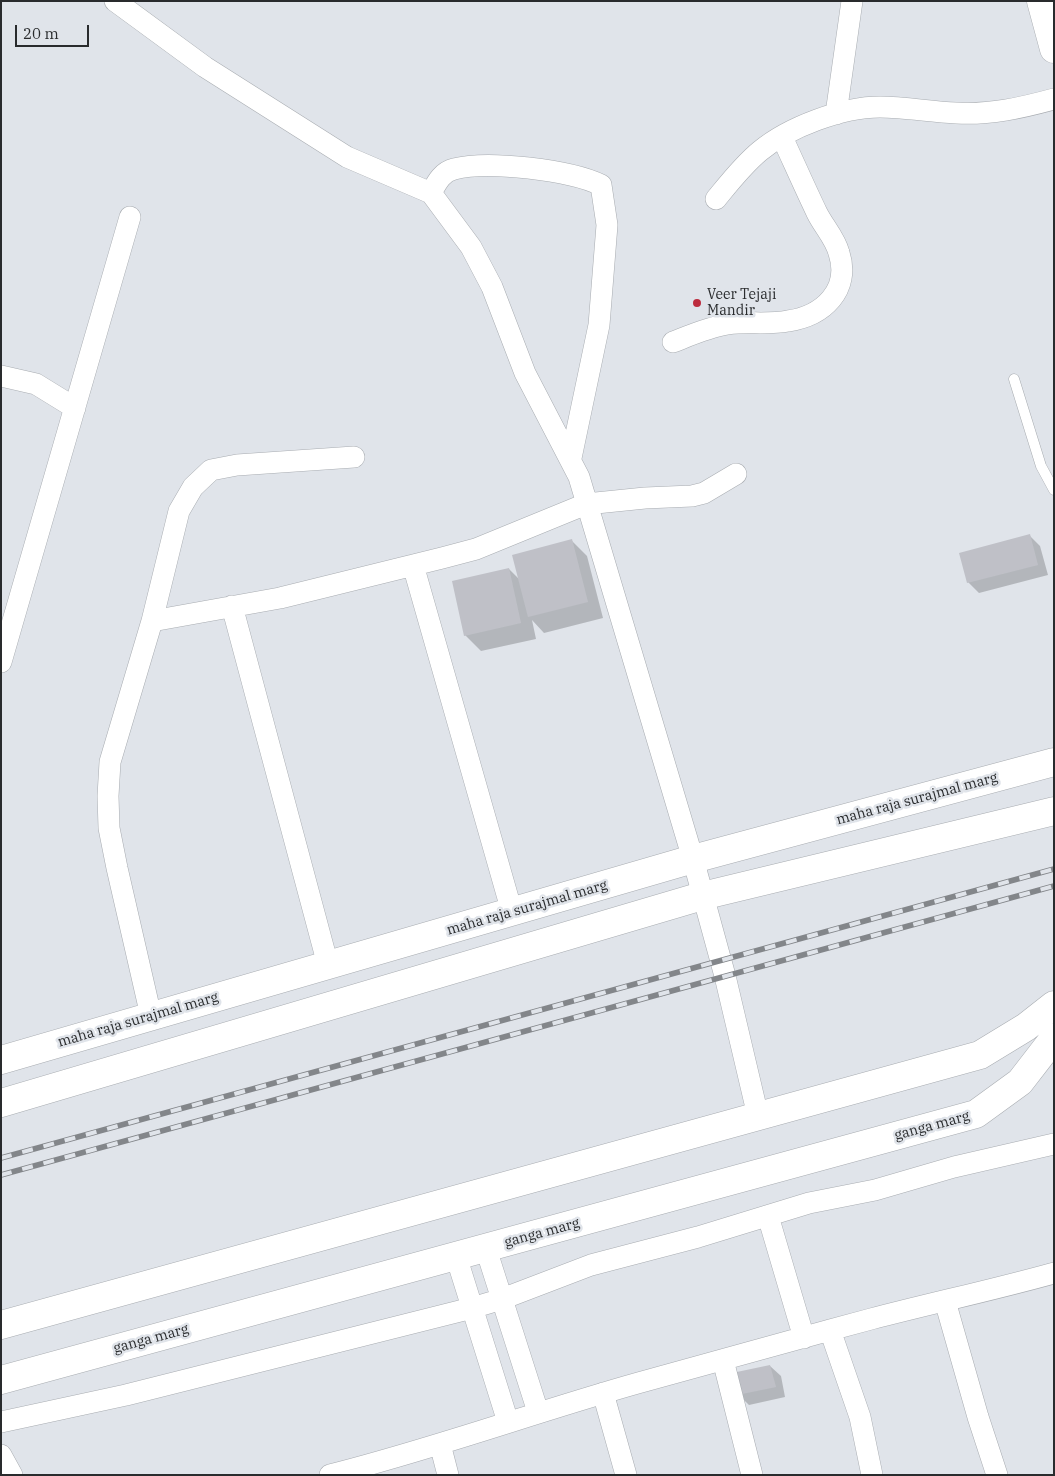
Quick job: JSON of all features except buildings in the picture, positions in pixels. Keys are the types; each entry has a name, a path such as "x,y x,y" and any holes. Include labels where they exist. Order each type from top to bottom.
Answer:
{"street":[{"path":"115,1 205,67 346,158 431,193 471,247 492,287 525,373 571,458 579,477 726,976 758,1116"},
{"path":"836,114 852,1"},
{"path":"1041,1 1054,49"},
{"path":"716,199 744,165 762,150 782,137 836,114 856,109 880,107 956,113 994,113 1054,99"},
{"path":"673,342 697,332 728,324 789,321 809,315 826,305 840,287 843,270 839,252 818,215 782,137"},
{"path":"431,193 441,176 453,169 487,166 585,178 601,185 607,225 599,325 571,458"},
{"path":"1,662 130,217"},
{"path":"1,376 36,384 75,408"},
{"path":"152,1016 109,828 108,796 110,762 152,622 179,512 193,487 212,470 237,465 354,457"},
{"path":"152,622 280,598 476,549 586,504 645,498 692,496 714,488 736,474"},
{"path":"413,565 512,912"},
{"path":"232,606 328,965"},
{"name":"maha raja surajmal marg","path":"1,1060 693,859 1054,762"},
{"path":"1,1103 702,896 1054,811"},
{"path":"1,1325 980,1055 1051,1012"},
{"name":"ganga marg","path":"1,1380 976,1114 1020,1082 1054,1038"},
{"path":"1,1422 126,1395 472,1308 502,1299 591,1265 698,1237 809,1203 875,1190 954,1167 1054,1144"},
{"path":"768,1216 804,1338"},
{"path":"486,1248 538,1412"},
{"path":"456,1256 508,1422"},
{"path":"337,1474 398,1458 538,1412 603,1393 830,1330 1054,1273"},
{"path":"945,1301 978,1417 997,1475"},
{"path":"830,1330 860,1417 872,1475"},
{"path":"723,1360 752,1475"},
{"path":"603,1393 626,1475"},
{"path":"440,1444 448,1475"},
{"path":"1,1455 12,1475"}],"lane":[{"path":"1014,379 1041,466 1054,490"}],"railway":[{"path":"1,1158 1054,869"},
{"path":"1,1175 1054,886"}],"place":[{"name":"Veer Tejaji Mandir","path":"697,303"}]}
